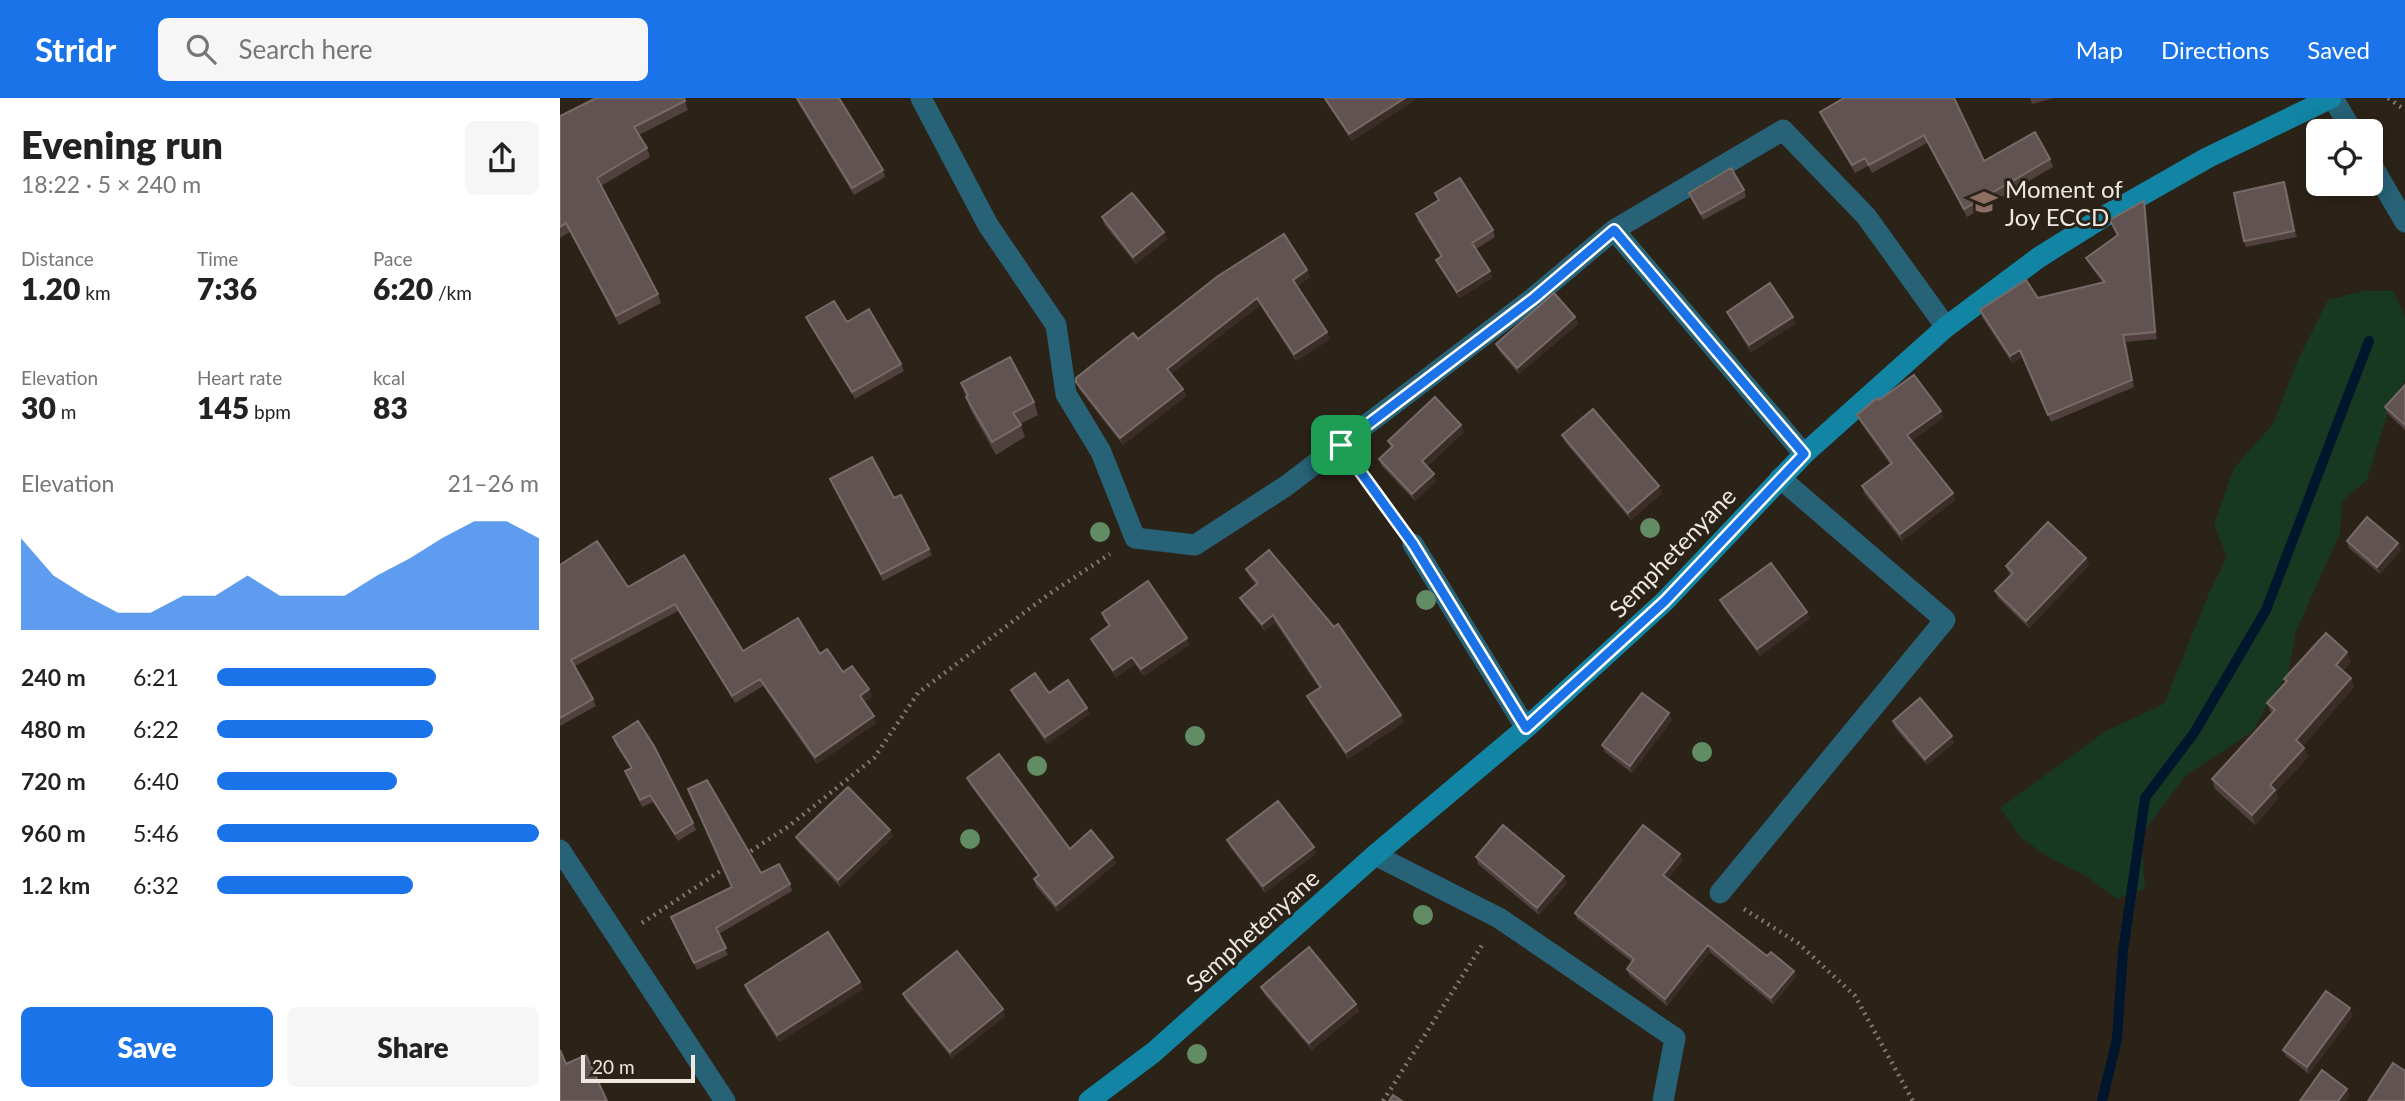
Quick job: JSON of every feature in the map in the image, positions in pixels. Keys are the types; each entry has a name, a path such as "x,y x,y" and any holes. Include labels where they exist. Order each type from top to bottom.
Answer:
{"main road":[{"name":"Semphetenyane","path":"1089,1101 1154,1052 1376,855 1526,728 1665,601 1804,454 1946,327 2038,258 2105,216 2207,158 2332,98"}],"street":[{"path":"921,98 988,225 1056,325 1066,394 1101,452 1135,538 1195,545 1286,486 1341,445 1534,298 1614,230 1783,130 1866,216 1946,327"},
{"path":"2332,98 2345,119"},
{"path":"2383,184 2405,222"},
{"path":"1614,230 1804,454"},
{"path":"1720,893 1945,620 1780,478"},
{"path":"1413,544 1526,728"},
{"path":"560,850 725,1101"},
{"path":"1376,855 1499,918 1675,1038 1663,1101"}],"path":[{"path":"2388,98 2405,110"},
{"path":"1341,445 1413,544"},
{"path":"744,856 789,826 874,758 918,693 1049,594 1135,538"},
{"path":"618,939 732,863"},
{"path":"1720,893 1798,943 1855,996 1913,1101"},
{"path":"1382,1101 1499,918"}],"green space":[{"path":"2363,291 2393,291 2405,317 2405,380 2390,405 2367,480 2342,501 2340,533 2296,631 2288,674 2253,731 2185,776 2141,836 2145,889 2117,899 2086,876 2053,860 2021,838 2000,808 2106,731 2164,704 2210,591 2227,557 2214,524 2234,468 2273,424 2296,364 2328,300"}],"building":[{"path":"596,98 684,98 685,101 634,127 647,148 597,178 658,294 616,316 566,223 560,227 560,116"},
{"path":"797,98 839,98 883,170 852,188"},
{"path":"1325,98 1405,98 1349,134"},
{"path":"1844,98 1954,98 1984,161 2035,132 2050,159 1964,209 1924,135 1869,165 1865,158 1852,165 1820,112"},
{"path":"1731,168 1744,190 1701,214 1689,193"},
{"path":"1460,178 1493,230 1472,243 1490,271 1457,292 1436,260 1442,256 1416,214 1439,200 1435,193"},
{"path":"2284,182 2294,231 2244,241 2234,193"},
{"path":"1132,193 1164,232 1133,257 1102,217"},
{"path":"2144,201 2155,332 2123,335 2132,380 2048,415 2020,350 2010,356 1980,310 2026,280 2038,298 2105,282 2086,258 2118,235 2110,220"},
{"path":"1284,234 1307,270 1293,280 1327,332 1294,354 1257,298 1167,369 1183,389 1120,438 1076,382 1076,378 1133,333 1138,339 1218,276"},
{"path":"1770,283 1793,317 1749,345 1727,312"},
{"path":"1554,293 1575,317 1517,368 1496,344"},
{"path":"834,301 847,322 869,309 901,364 852,392 806,317"},
{"path":"1010,357 1034,402 1013,413 1021,425 992,442 961,383"},
{"path":"1914,375 1941,411 1907,435 1953,493 1900,534 1862,486 1892,463 1857,415 1877,398 1879,400"},
{"path":"2405,385 2405,425 2385,407"},
{"path":"1435,397 1461,425 1422,461 1434,474 1412,494 1379,459 1393,446 1388,441"},
{"path":"1593,409 1659,486 1628,513 1562,435"},
{"path":"872,457 894,498 901,495 929,549 881,574 830,479"},
{"path":"2367,517 2398,543 2377,567 2347,541"},
{"path":"2048,522 2086,558 2026,621 1995,591 2013,573 2006,566"},
{"path":"597,541 628,587 684,555 743,651 798,618 820,654 827,649 843,672 852,666 869,689 860,696 874,716 815,757 760,679 732,696 675,604 571,660 593,699 560,718 560,565"},
{"path":"1269,550 1334,627 1338,624 1401,715 1346,752 1307,696 1321,687 1273,615 1262,624 1240,598 1258,583 1246,569"},
{"path":"1771,563 1807,612 1757,649 1720,600"},
{"path":"1148,581 1187,638 1141,669 1132,657 1113,670 1091,639 1110,625 1102,613"},
{"path":"2326,633 2347,652 2336,665 2351,678 2296,740 2304,748 2270,785 2275,790 2252,815 2212,779 2275,710 2267,703 2287,681 2284,679"},
{"path":"1035,673 1049,693 1068,680 1087,708 1045,737 1011,690"},
{"path":"1642,693 1669,713 1630,766 1602,745"},
{"path":"1920,698 1952,736 1925,759 1893,721"},
{"path":"638,721 654,746 693,823 675,834 650,795 640,800 625,771 632,768 613,737"},
{"path":"999,754 1070,849 1091,830 1113,857 1056,905 1034,879 1039,875 967,778"},
{"path":"707,780 761,873 779,864 790,884 716,928 726,948 694,963 671,917 732,887 688,789"},
{"path":"848,787 890,830 838,880 796,837"},
{"path":"1278,801 1314,847 1263,886 1227,840"},
{"path":"1503,825 1564,876 1537,908 1476,857"},
{"path":"1643,825 1680,854 1663,875 1767,956 1771,952 1794,971 1771,998 1708,945 1665,999 1627,969 1634,959 1575,913"},
{"path":"828,932 860,982 777,1035 745,985"},
{"path":"1309,947 1356,1004 1309,1043 1261,987"},
{"path":"957,951 1003,1009 950,1052 903,994"},
{"path":"2326,991 2350,1008 2307,1067 2283,1050"},
{"path":"560,1050 566,1064 586,1055 607,1101 560,1101"},
{"path":"2393,1063 2405,1071 2405,1101 2368,1101"},
{"path":"2322,1070 2347,1089 2338,1101 2300,1101"},
{"path":"1393,1095 1402,1101 1389,1101"}],"waterway":[{"path":"2102,1101 2117,1039 2123,951 2145,798 2194,733 2266,610 2369,341"}],"place":[{"name":"Moment of Joy ECCD","path":"1984,202"}],"route":[{"path":"1614,230 1804,454 1665,601 1526,728 1413,544 1341,445 1534,298 1614,230"}]}
